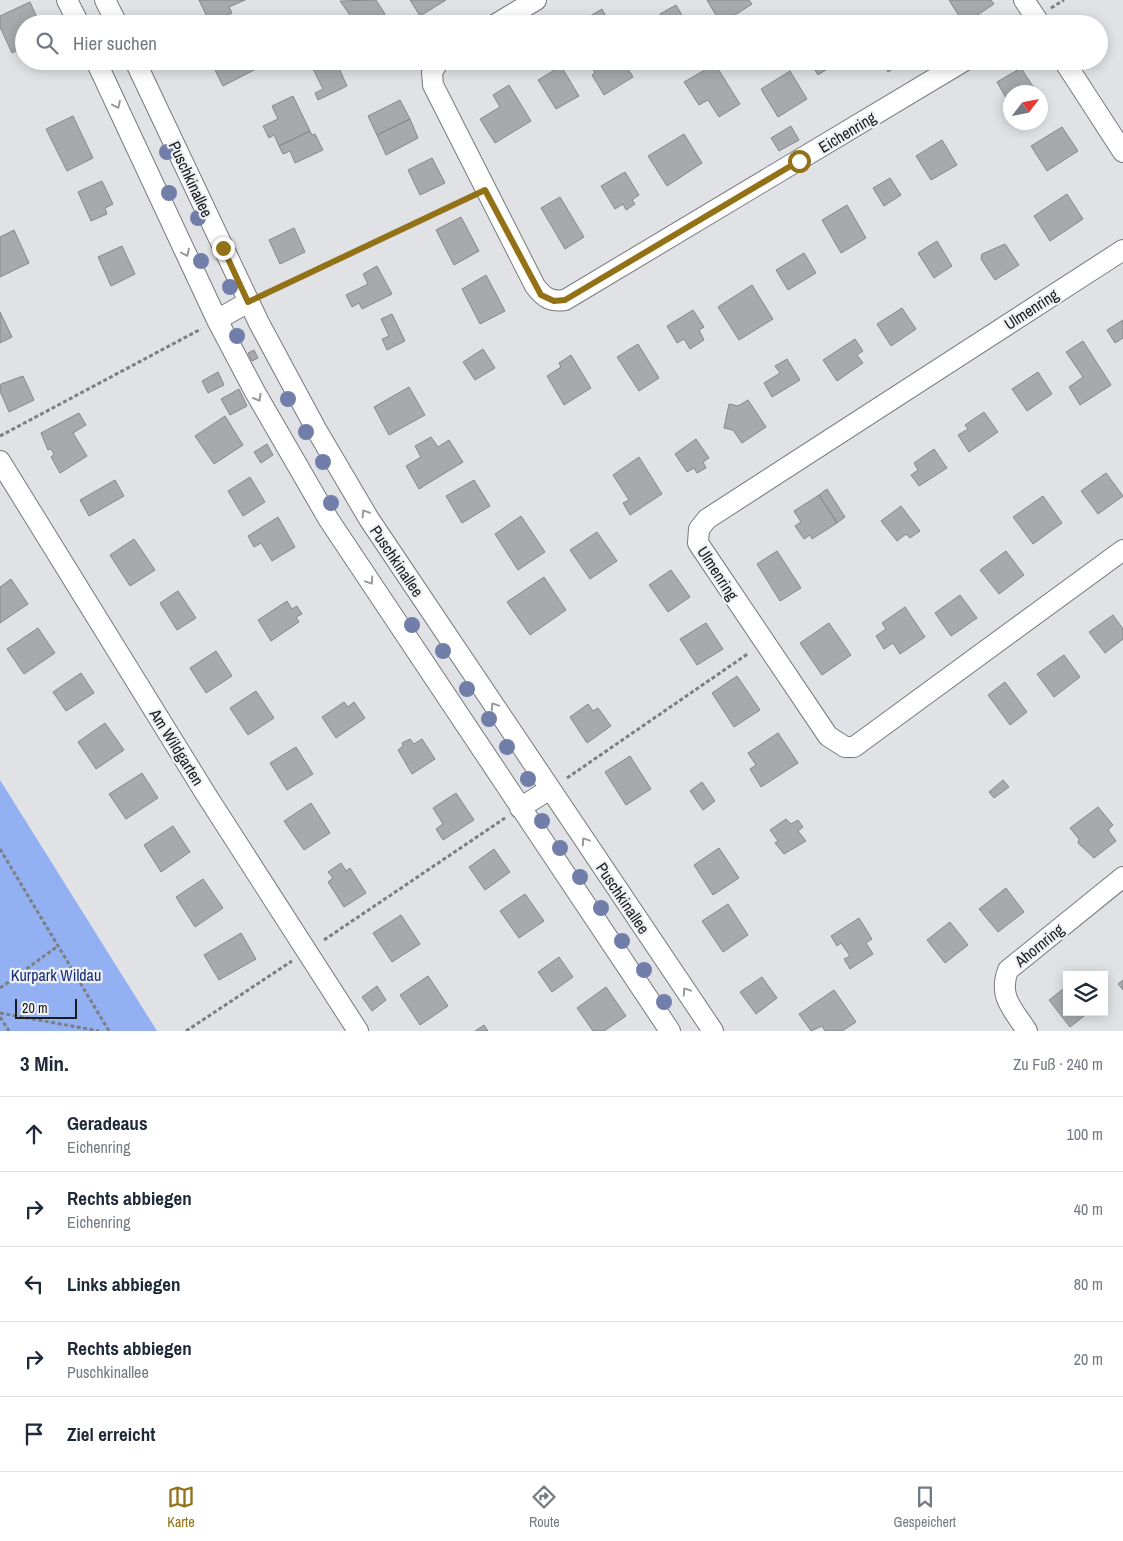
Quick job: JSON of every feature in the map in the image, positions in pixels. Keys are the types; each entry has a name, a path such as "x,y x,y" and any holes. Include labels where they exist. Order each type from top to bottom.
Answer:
{"street":[{"path":"67,0 74,15"},
{"path":"105,0 112,15"},
{"path":"511,15 536,0"},
{"path":"1024,0 1031,15"},
{"name":"Puschkinallee","path":"100,70 217,320 255,392 329,520 670,1031"},
{"name":"Puschkinallee","path":"139,70 248,302 307,412 369,519 713,1031"},
{"name":"Eichenring","path":"433,70 432,82 485,190 541,295 554,301 565,300 949,70"},
{"path":"1070,70 1123,152"},
{"name":"Ulmenring","path":"1123,250 707,519 699,529 698,543 828,736 845,747 854,746 1123,550"},
{"path":"217,320 248,302"},
{"name":"Am Wildgarten","path":"0,461 306,952 358,1031"},
{"path":"520,808 550,789"},
{"name":"Ahornring","path":"1027,1031 1004,996 1003,983 1008,970 1123,877"}],"path":[{"path":"248,302 485,190"},
{"path":"0,436 217,320"},
{"path":"550,789 764,643"},
{"path":"186,1031 520,808"},
{"path":"0,849 109,1031"},
{"path":"0,988 58,946"},
{"path":"0,1014 99,1031"},
{"path":"0,1017 9,1031"}],"green space":[{"name":"Kurpark Wildau","path":"0,780 157,1031 0,1031"}],"building":[{"path":"199,0 245,0 229,7 232,13 228,15 206,15"},
{"path":"376,0 385,14 350,15 340,1"},
{"path":"410,0 446,0 422,15 419,15"},
{"path":"707,0 749,0 752,4 735,15 716,15"},
{"path":"949,0 991,0 994,4 978,15 958,15"},
{"path":"30,2 36,15 15,15 15,52 12,53 0,27 0,16"},
{"path":"676,5 682,15 660,15"},
{"path":"602,9 605,15 592,15"},
{"path":"215,70 254,70 223,86"},
{"path":"314,70 340,70 347,86 318,100 315,93 323,89"},
{"path":"554,70 563,70 579,96 556,109 538,80"},
{"path":"593,70 629,70 633,77 604,95 592,75 595,73"},
{"path":"705,70 719,70 740,104 719,117 708,100 699,105 684,82"},
{"path":"815,70 826,70 818,75"},
{"path":"1018,70 1022,70 1032,85 1003,85 1003,93 997,82"},
{"path":"790,71 807,99 778,117 761,89"},
{"path":"509,85 531,121 495,143 480,119 500,107 493,95"},
{"path":"293,96 310,131 279,146 274,135 269,138 263,126 278,119 272,106"},
{"path":"400,100 410,119 377,135 368,116"},
{"path":"73,116 93,158 67,171 46,129"},
{"path":"410,119 418,138 386,155 377,135"},
{"path":"791,126 799,140 779,151 771,138"},
{"path":"1062,127 1078,151 1047,171 1031,146"},
{"path":"310,131 312,135 315,134 323,150 295,163 290,151 283,154 279,146"},
{"path":"684,134 702,163 667,186 648,156"},
{"path":"942,140 957,165 931,180 916,156"},
{"path":"432,158 445,183 420,195 408,170"},
{"path":"625,172 639,195 632,200 635,204 626,210 623,204 615,209 601,186"},
{"path":"890,178 901,195 884,206 873,188"},
{"path":"102,181 113,204 105,208 107,214 91,221 78,192"},
{"path":"1067,194 1083,219 1050,241 1034,216"},
{"path":"560,197 584,237 565,249 541,208"},
{"path":"847,205 866,238 841,253 822,220"},
{"path":"461,217 479,251 454,265 436,230"},
{"path":"294,228 305,252 280,264 269,240"},
{"path":"14,230 29,263 0,277 0,237"},
{"path":"937,241 952,266 934,278 918,253"},
{"path":"1005,244 1019,265 995,280 981,259 982,254"},
{"path":"122,246 135,274 111,286 98,257"},
{"path":"804,253 816,273 788,290 776,270"},
{"path":"377,266 392,294 362,309 359,303 352,307 346,295 368,284 363,274"},
{"path":"486,275 505,311 480,324 462,289"},
{"path":"752,285 773,319 739,340 718,307"},
{"path":"902,308 916,329 891,346 877,324"},
{"path":"693,310 704,327 699,330 704,340 690,349 684,339 677,343 667,326"},
{"path":"0,312 12,337 0,343"},
{"path":"392,314 405,341 387,350 382,339 389,336 381,319"},
{"path":"1123,320 1123,338 1115,343 1107,330"},
{"path":"855,339 863,351 857,355 863,363 837,381 823,360"},
{"path":"1083,341 1111,385 1080,405 1069,387 1083,377 1066,352"},
{"path":"638,344 659,378 639,391 617,357"},
{"path":"483,349 495,368 475,380 463,362"},
{"path":"254,350 258,358 252,361 248,353"},
{"path":"571,355 591,388 564,405 547,376 561,367 559,363"},
{"path":"787,359 800,380 772,397 764,383 780,373 775,366"},
{"path":"218,372 224,385 208,393 202,381"},
{"path":"1038,372 1052,394 1027,411 1012,389"},
{"path":"23,376 34,400 9,412 0,391 1,384"},
{"path":"409,387 425,415 389,435 374,407"},
{"path":"239,389 247,406 230,415 221,399"},
{"path":"748,400 766,427 742,443 733,430 724,428 729,404 738,406"},
{"path":"984,412 998,432 969,452 958,435 968,429 965,425"},
{"path":"79,413 86,425 73,433 87,456 60,473 51,457 54,454 51,449 48,450 41,433"},
{"path":"225,416 243,445 214,464 195,436"},
{"path":"431,437 438,447 449,440 463,462 419,489 406,466 421,457 415,446"},
{"path":"696,439 709,458 703,462 706,468 697,473 694,468 687,472 675,454"},
{"path":"267,444 273,455 261,463 254,452"},
{"path":"934,449 947,468 919,486 911,475 918,470 914,463"},
{"path":"639,457 662,494 630,515 623,503 629,500 613,475"},
{"path":"1106,473 1123,496 1098,514 1081,491"},
{"path":"250,477 265,502 243,516 228,491"},
{"path":"115,480 124,496 89,516 80,500"},
{"path":"474,480 490,506 462,523 446,496"},
{"path":"827,489 845,517 837,523 819,495"},
{"path":"819,495 837,523 812,539 810,535 804,539 795,526 801,522 794,511"},
{"path":"1043,496 1062,523 1033,544 1013,517"},
{"path":"901,506 920,531 910,538 906,534 897,541 881,521"},
{"path":"521,516 545,552 518,570 495,534"},
{"path":"278,517 295,547 272,561 261,543 254,547 248,536"},
{"path":"597,532 617,561 590,579 570,550"},
{"path":"134,539 155,570 130,586 110,555"},
{"path":"777,551 801,588 780,601 757,564"},
{"path":"1006,551 1024,575 999,594 980,570"},
{"path":"671,570 690,597 668,612 649,585"},
{"path":"544,577 566,610 530,635 507,602"},
{"path":"11,579 28,604 0,623 0,587"},
{"path":"178,591 196,618 177,630 160,603"},
{"path":"960,595 977,618 951,636 935,613"},
{"path":"287,601 292,609 297,606 302,614 296,617 299,622 271,641 258,620"},
{"path":"905,607 925,637 900,654 893,643 884,649 876,636 886,629 882,623"},
{"path":"1113,615 1123,629 1123,639 1105,653 1089,632"},
{"path":"706,623 723,649 697,665 680,639"},
{"path":"829,623 851,655 822,675 800,643"},
{"path":"38,628 55,653 24,674 7,649"},
{"path":"216,651 232,676 206,693 190,668"},
{"path":"1064,655 1080,677 1054,697 1037,674"},
{"path":"81,673 94,693 66,711 53,692"},
{"path":"737,676 760,710 734,727 712,693"},
{"path":"1005,682 1027,712 1010,725 988,695"},
{"path":"256,691 274,718 248,735 230,708"},
{"path":"344,702 348,707 354,702 365,718 336,738 322,717"},
{"path":"588,704 593,711 598,708 611,726 587,743 570,717"},
{"path":"105,723 124,750 96,769 78,742"},
{"path":"778,733 798,763 761,787 750,769 756,765 748,753"},
{"path":"410,739 414,744 422,739 435,759 412,774 398,750 403,746 402,743"},
{"path":"296,747 313,774 287,790 270,763"},
{"path":"630,756 651,789 626,805 605,772"},
{"path":"142,773 158,798 126,819 109,794"},
{"path":"1003,780 1009,787 994,798 989,792"},
{"path":"702,782 715,801 703,810 690,791"},
{"path":"456,793 474,820 443,840 436,829 443,824 433,808"},
{"path":"311,803 330,833 304,850 284,821"},
{"path":"1098,807 1113,825 1108,830 1116,841 1094,858 1078,843 1079,839 1070,828"},
{"path":"786,819 791,824 798,820 803,827 798,831 806,841 784,854 775,843 778,841 770,830"},
{"path":"173,826 190,852 161,872 144,845"},
{"path":"719,848 739,878 713,895 694,865"},
{"path":"494,849 510,872 485,890 469,867"},
{"path":"341,863 346,871 350,868 366,893 344,907 328,882 333,878 328,872"},
{"path":"203,879 223,908 195,927 176,897"},
{"path":"1006,888 1024,912 998,932 979,909"},
{"path":"525,894 544,921 519,938 500,911"},
{"path":"728,904 748,935 723,952 702,921"},
{"path":"401,915 420,944 392,962 373,933"},
{"path":"859,918 872,939 866,943 873,954 850,969 844,959 850,956 841,943 837,946 831,936"},
{"path":"950,922 968,945 945,963 927,940"},
{"path":"241,933 256,959 219,980 204,955"},
{"path":"559,957 573,977 552,992 538,972"},
{"path":"428,976 448,1006 420,1025 400,995"},
{"path":"762,977 777,998 756,1014 740,992"},
{"path":"1123,980 1123,990 1118,984"},
{"path":"377,986 386,1000 372,1011 362,997"},
{"path":"606,987 626,1016 604,1031 593,1031 577,1008"},
{"path":"1063,989 1063,1016 1084,1016 1070,1027 1049,1000"},
{"path":"834,990 856,1022 842,1031 825,1031 822,1026 811,1031 799,1014"},
{"path":"484,1025 488,1031 475,1031"}],"route":[{"path":"223,248 248,302 485,190 541,295 549,300 565,300 799,161"}]}
